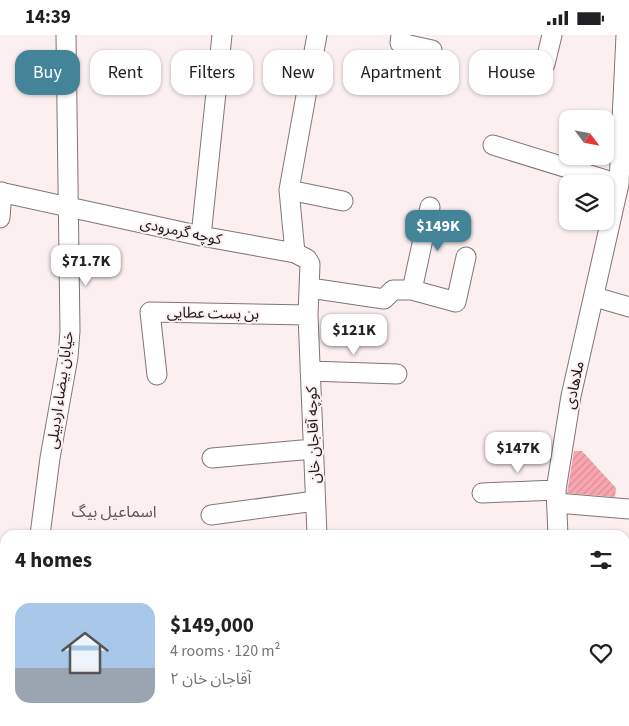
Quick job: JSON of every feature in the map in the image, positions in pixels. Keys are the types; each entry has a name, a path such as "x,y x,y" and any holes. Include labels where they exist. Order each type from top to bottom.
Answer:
{"street":[{"name":"خیابان بیضاء اردبیلی","path":"41,530 50,458 68,357 70,313 66,35"},
{"path":"201,235 222,35"},
{"path":"295,253 289,190 317,35"},
{"path":"401,35 400,43 432,50"},
{"path":"548,50 552,35"},
{"name":"ملاهادی","path":"558,530 557,496 571,395 619,184 626,141 626,35"},
{"path":"493,145 619,184"},
{"path":"289,190 342,201"},
{"name":"کوچه گرمرودی","path":"1,192 295,253"},
{"path":"0,218 1,192"},
{"path":"412,290 430,207"},
{"name":"کوچه آقاجان خان","path":"295,253 306,259 310,264 308,315 317,530"},
{"path":"310,288 384,299 393,289 412,290 456,302 466,257"},
{"path":"594,297 629,307"},
{"name":"بن بست عطایی","path":"157,375 150,312 308,315"},
{"path":"310,371 397,374"},
{"path":"212,459 313,449"},
{"path":"482,493 557,496 629,509"},
{"path":"210,515 316,501"}],"building":[{"path":"574,451 582,451 616,488 615,497 567,493"}],"district":[{"name":"اسماعیل بیگ","path":"114,511"}]}
